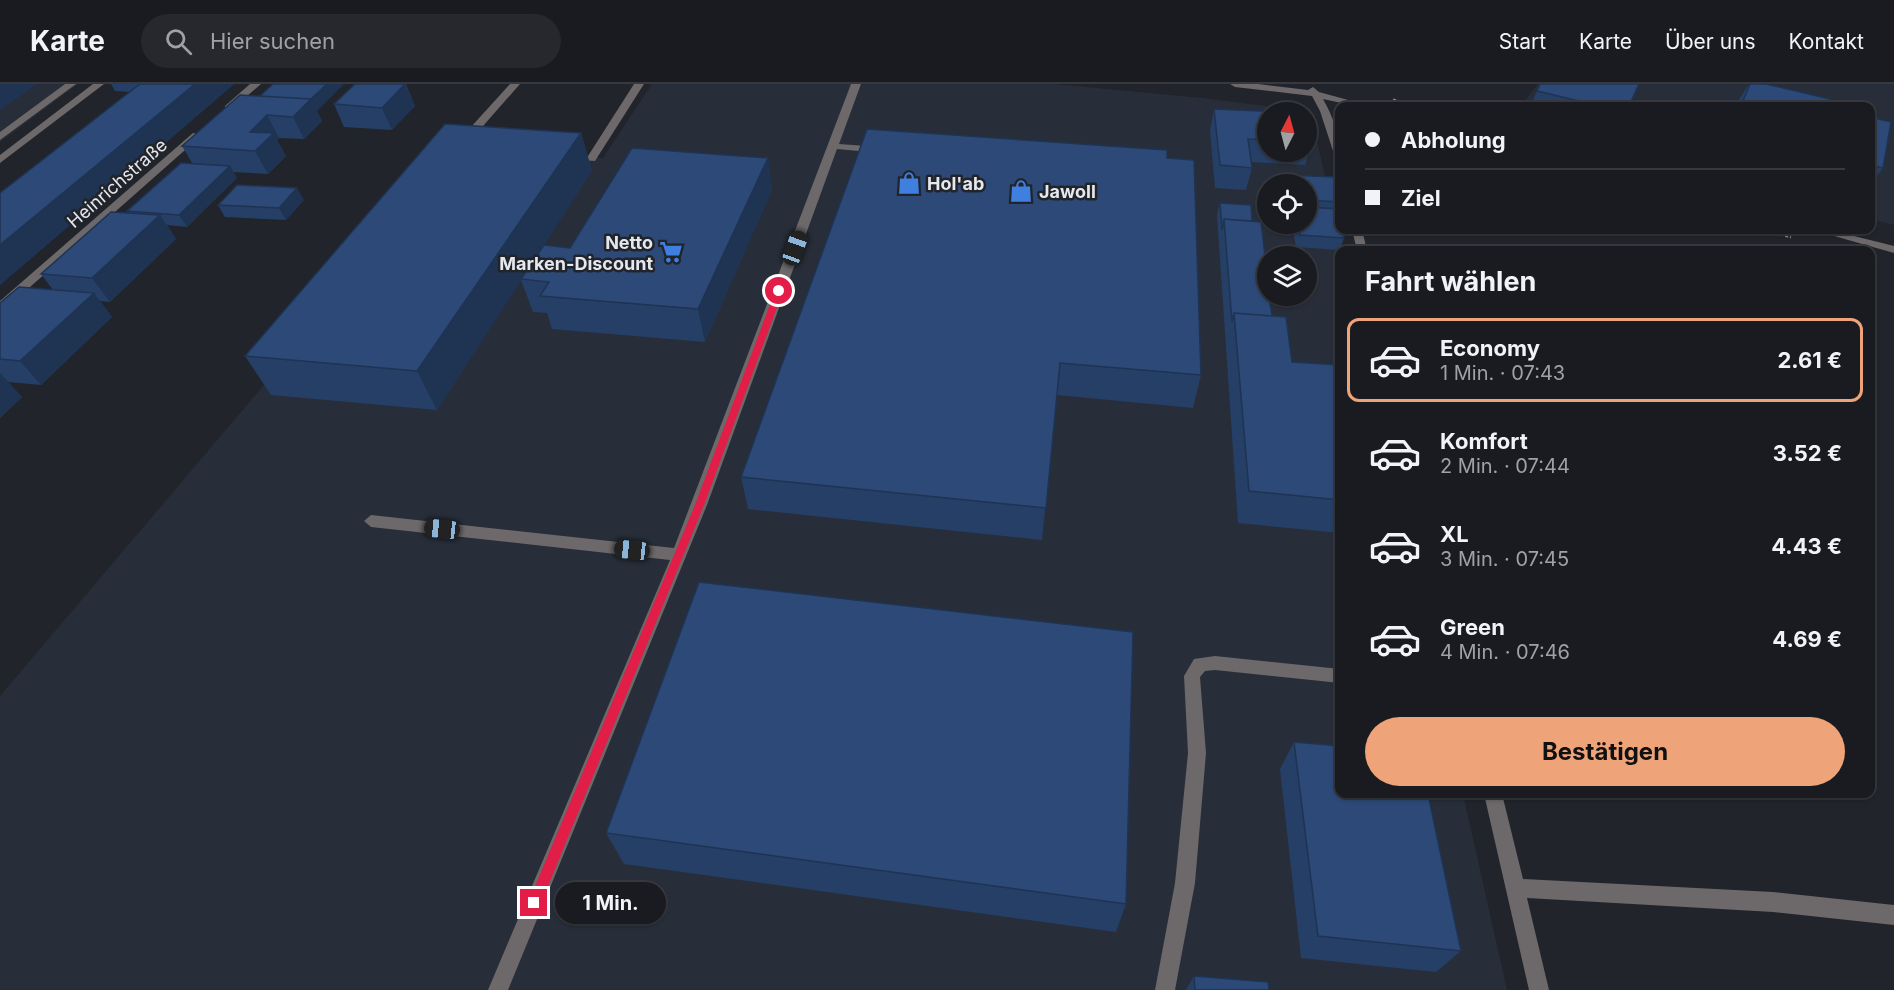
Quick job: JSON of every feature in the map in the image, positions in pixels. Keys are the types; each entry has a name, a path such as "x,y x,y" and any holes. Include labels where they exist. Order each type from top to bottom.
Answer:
{"street":[{"path":"0,137 71,84"},
{"path":"0,160 99,84"},
{"path":"220,115 255,84"},
{"path":"468,151 456,150 515,84"},
{"path":"557,156 591,159 639,84"},
{"path":"498,990 680,555 856,84"},
{"path":"1235,84 1316,94 1349,102"},
{"path":"1310,84 1325,111 1335,142"},
{"name":"Heinrichstraße","path":"0,307 203,130"},
{"path":"832,146 897,151"},
{"path":"1834,234 1894,250"},
{"path":"371,521 680,555"},
{"path":"1165,990 1185,883 1197,753 1192,676 1200,664 1215,663 1335,675"},
{"path":"1494,798 1539,990"},
{"path":"1514,888 1773,902 1894,915"}],"shaded area":[{"path":"0,84 78,84 0,142"},
{"path":"652,84 1054,84 1257,105 1257,162 1317,162 1317,141 1335,220 1335,234 1338,234 1341,246 1335,246 1335,798 1464,798 1507,990 0,990 0,696 465,148 603,158"},
{"path":"1538,84 1894,84 1894,225 1875,220 1875,102 1524,102"}],"building":[{"path":"140,84 195,84 0,245 0,193"},
{"path":"273,84 327,84 311,99 260,96"},
{"path":"355,84 405,84 382,108 334,104"},
{"path":"1540,84 1639,84 1631,102 1583,102 1537,91"},
{"path":"1750,84 1766,84 1842,102 1743,102"},
{"path":"240,95 311,99 293,117 267,115 250,132 274,133 255,151 182,146"},
{"path":"1214,109 1257,111 1257,139 1248,139 1252,168 1220,165"},
{"path":"1875,118 1891,122 1883,168 1875,166"},
{"path":"445,124 581,133 417,371 245,356"},
{"path":"867,129 1167,150 1167,158 1194,160 1201,375 1060,363 1046,508 741,477"},
{"name":"Netto Marken-Discount","path":"632,148 768,158 698,309 540,296 549,282 521,279 544,245 570,248"},
{"path":"181,163 230,166 179,215 127,211"},
{"path":"1317,176 1334,177 1335,202 1317,201"},
{"path":"237,185 297,188 279,208 218,205"},
{"path":"1220,203 1251,205 1252,221 1224,219 1222,230"},
{"path":"1317,208 1335,209 1335,234 1344,234 1344,238 1300,235 1317,234"},
{"path":"111,212 160,215 92,278 41,274"},
{"path":"1224,219 1257,222 1257,234 1262,234 1264,246 1257,246 1257,306 1270,306 1272,316 1234,313 1232,322"},
{"path":"19,287 94,293 20,361 0,359 0,303"},
{"path":"1234,313 1286,317 1292,362 1335,365 1335,500 1249,491"},
{"path":"699,582 1133,632 1126,904 606,833"},
{"path":"1294,742 1335,746 1335,798 1429,798 1461,951 1318,936"},
{"path":"1194,976 1268,982 1269,990 1195,990"}],"place":[{"name":"Hol'ab","path":"909,183"},
{"name":"Jawoll","path":"1021,191"},
{"name":"Netto Marken-Discount","path":"671,252"}],"route":[{"path":"534,903 700,505 779,291"}]}
